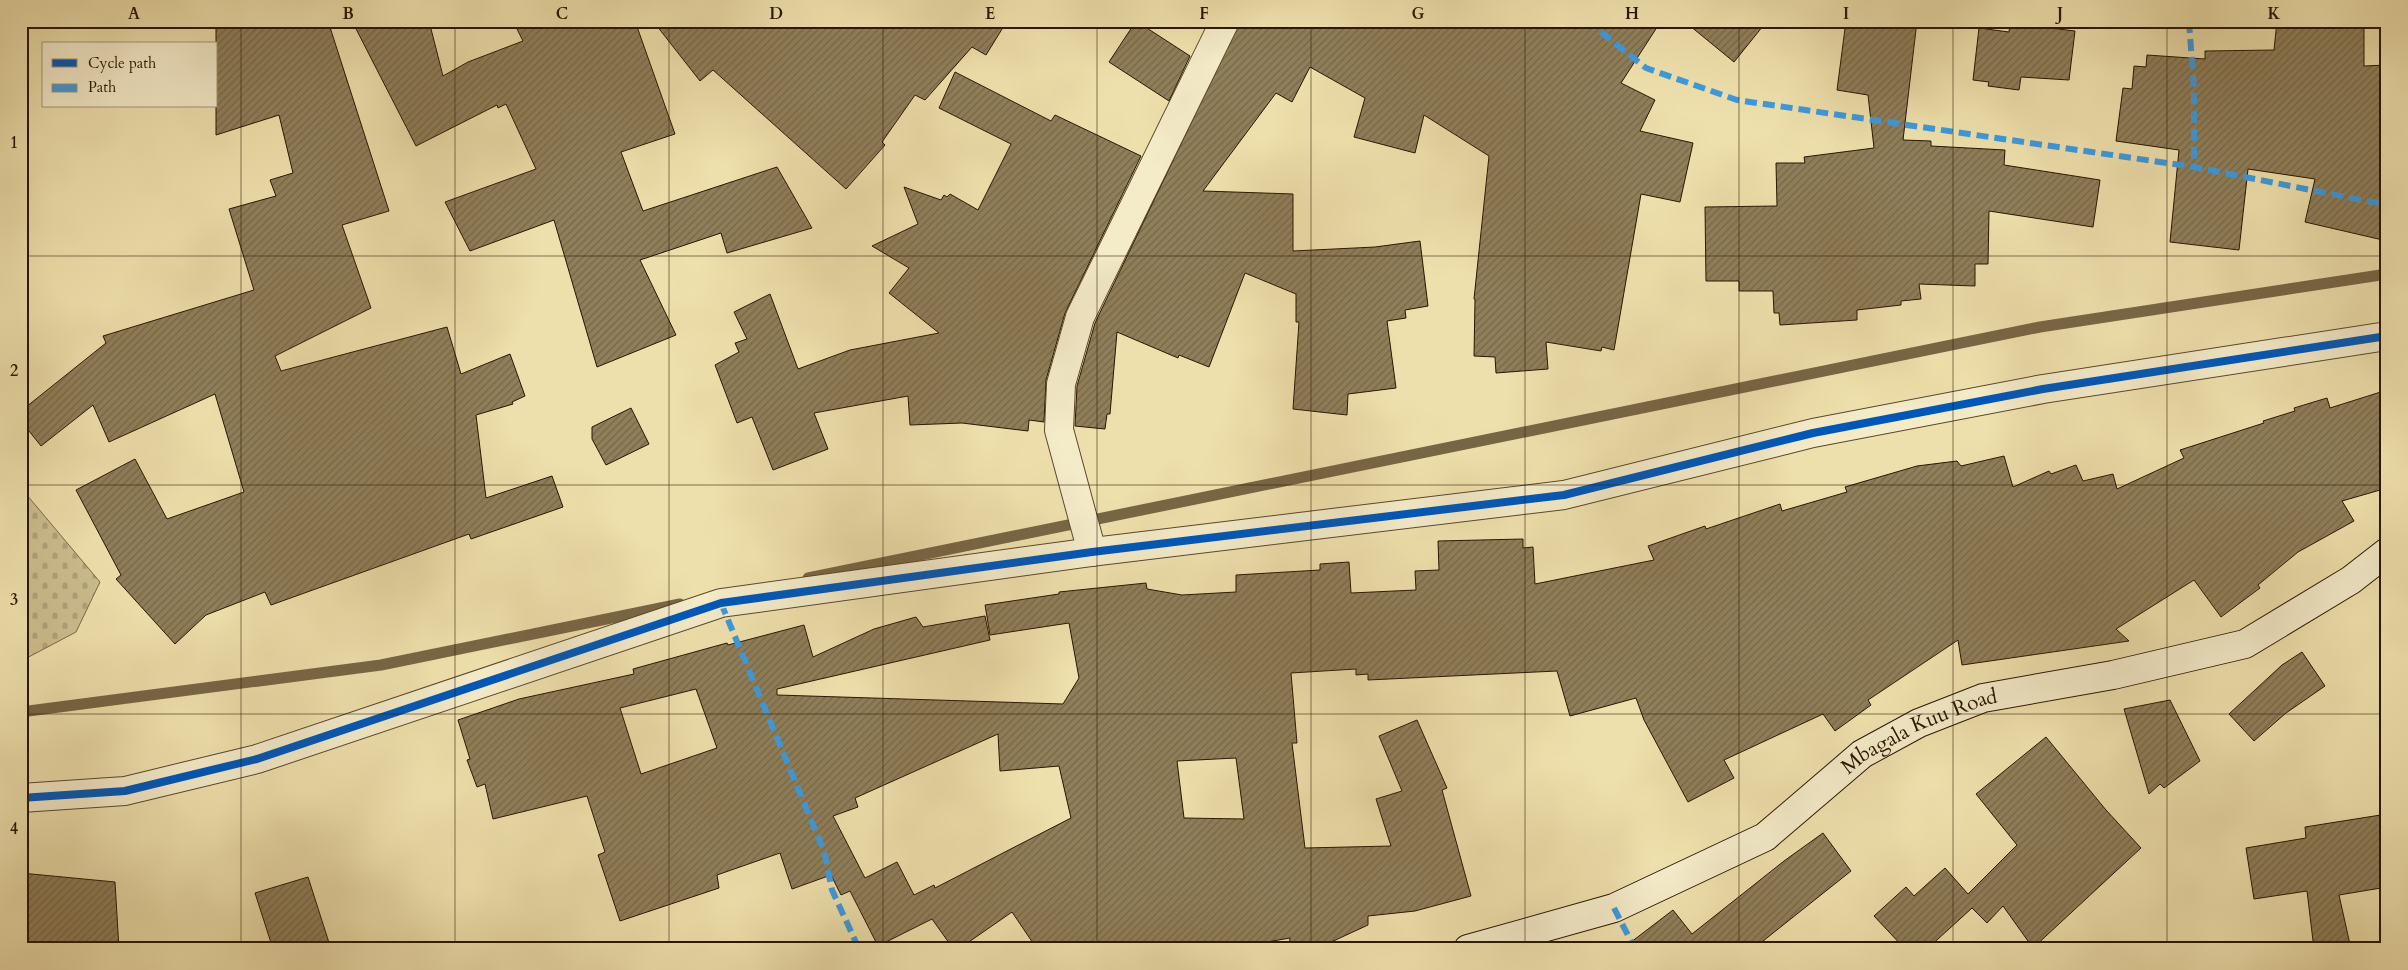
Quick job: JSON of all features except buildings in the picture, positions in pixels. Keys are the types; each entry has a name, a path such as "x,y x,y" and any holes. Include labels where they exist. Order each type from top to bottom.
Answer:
{"street":[{"path":"1092,552 1059,430 1061,384 1080,317 1225,21"},
{"path":"21,798 125,791 257,759 721,603 1092,552 1564,495 1822,431 2043,389 2387,336"},
{"name":"Mbagala Kuu Road","path":"1468,949 1614,908 1766,837 1862,754 1919,723 1983,698 2113,675 2244,644 2352,580 2387,552"}],"green space":[{"path":"21,488 100,582 76,632 21,661"}],"waterway":[{"path":"808,578 2040,327 2387,274"},
{"path":"21,712 381,665 680,604"}],"marked path":[{"path":"1587,21 1646,68 1737,100 2194,167 2387,205"},
{"path":"2189,21 2194,90 2194,167"},
{"path":"721,603 824,851 832,890 859,949"},
{"path":"1614,908 1635,949"}],"cycle path":[{"path":"21,798 125,791 257,759 721,603 1092,552 1564,495 1813,433 2043,389 2387,336"}]}
